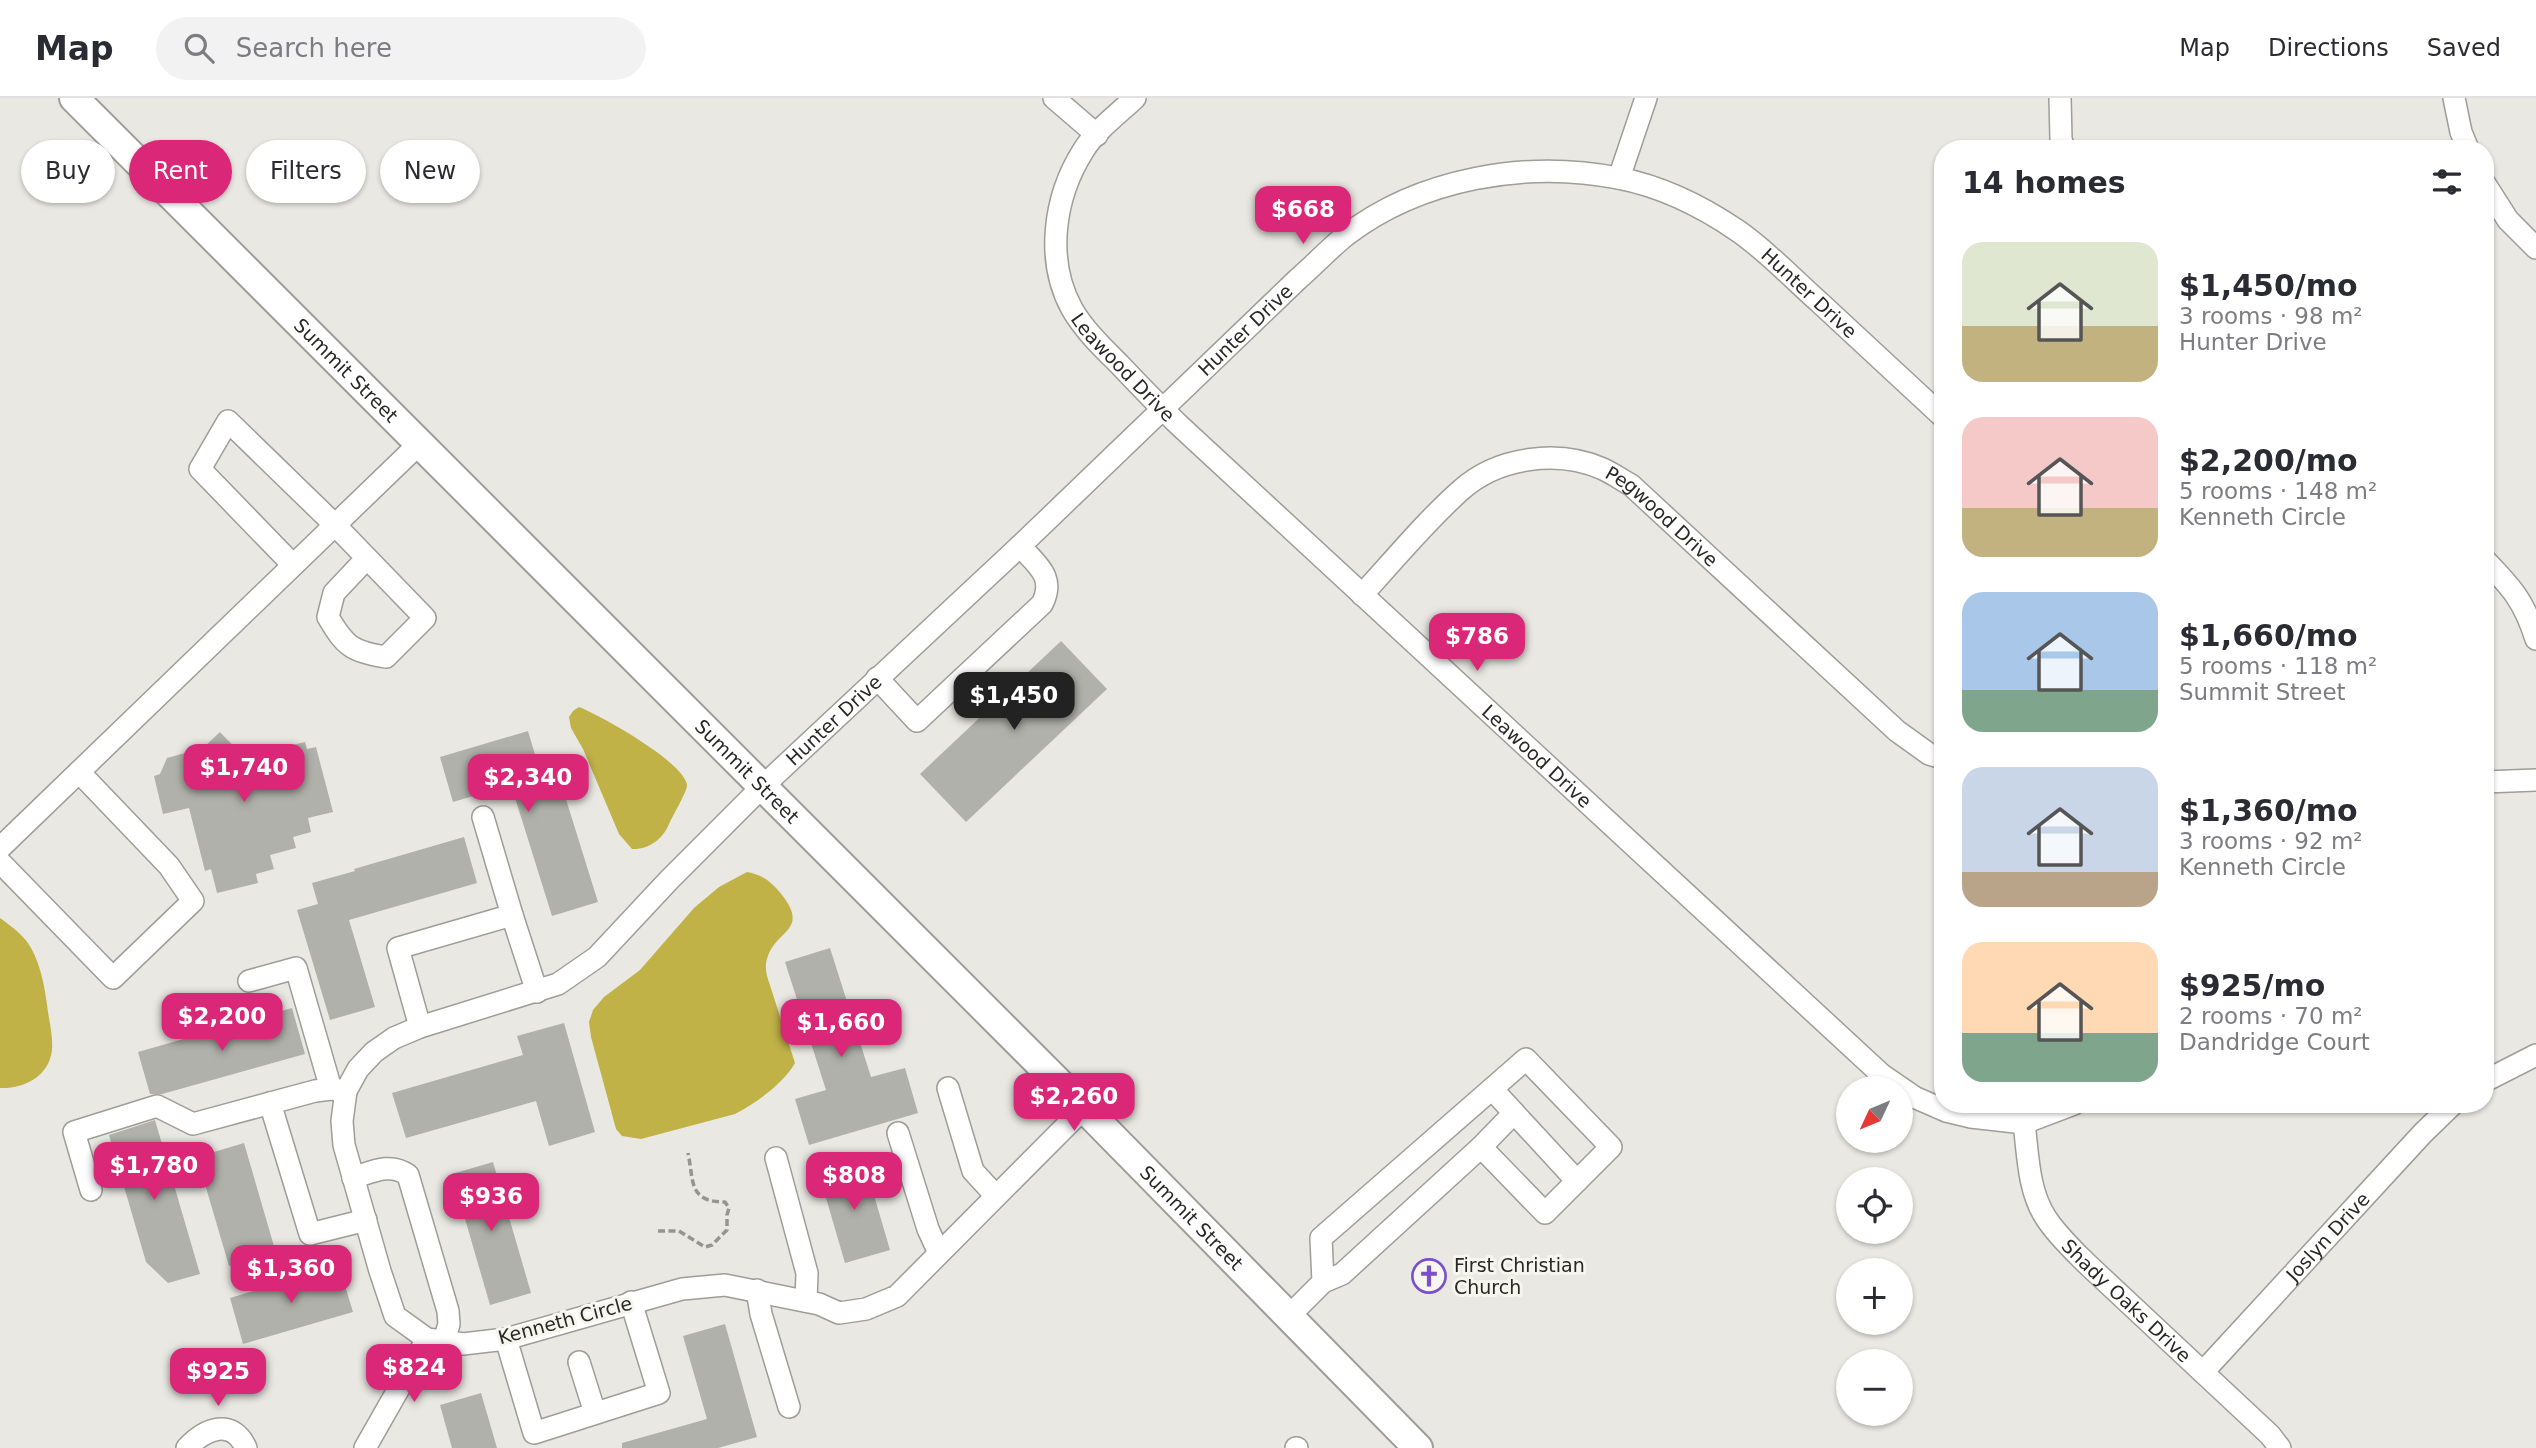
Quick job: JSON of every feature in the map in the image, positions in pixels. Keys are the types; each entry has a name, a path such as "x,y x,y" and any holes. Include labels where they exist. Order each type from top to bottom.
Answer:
{"main road":[{"name":"Summit Street","path":"74,98 1084,1108 1416,1447"}],"street":[{"path":"1054,98 1097,135"},
{"name":"Leawood Drive","path":"1135,98 1083,150 1065,187 1057,214 1055,243 1060,277 1072,309 1096,341 1161,408 1882,1075 1914,1097 1934,1106"},
{"path":"1619,178 1646,98"},
{"path":"2060,98 2061,140"},
{"path":"2454,98 2464,140"},
{"name":"Hunter Drive","path":"762,787 1345,236 1398,205 1441,188 1510,173 1575,172 1619,178 1695,206 1739,232 1789,274 1934,409"},
{"path":"2494,198 2508,220 2536,248"},
{"path":"293,565 200,469 229,421 335,525 367,558 425,618 386,657 365,654 342,641 328,617 334,593 367,558"},
{"path":"0,848 419,444"},
{"name":"Pegwood Drive","path":"1362,595 1462,489 1483,475 1506,464 1537,458 1567,459 1602,468 1631,485 1896,731 1934,756"},
{"path":"877,678 917,721 1042,604 1047,594 1047,581 1042,569 1020,546"},
{"path":"2494,569 2514,589 2528,614 2536,639"},
{"path":"0,862 113,978 193,901 169,866 79,772"},
{"path":"2494,782 2536,780"},
{"path":"91,1191 74,1132 157,1106 193,1124 315,1091 338,1090 374,1052 394,1038 420,1027 558,984 597,957 668,880 762,787"},
{"path":"483,817 537,992"},
{"path":"420,1027 398,948 512,915"},
{"path":"249,981 296,968 338,1090 344,1145 395,1316 435,1340"},
{"path":"2494,1076 2536,1055"},
{"path":"1323,1283 1321,1238 1526,1059 1611,1147 1545,1213 1481,1147"},
{"path":"948,1088 973,1171 996,1196"},
{"path":"1492,1089 1577,1181"},
{"path":"270,1103 310,1234 366,1220"},
{"name":"Kenneth Circle","path":"435,1340 463,1344 506,1339 682,1289 725,1285 806,1301 839,1313 866,1309 897,1296 1084,1108"},
{"path":"1289,1316 1323,1283 1342,1274 1481,1147 1514,1113"},
{"name":"Leawood Drive","path":"1954,1113 2024,1123 2050,1113"},
{"name":"Joslyn Drive","path":"2203,1372 2444,1113"},
{"name":"Shady Oaks Drive","path":"2024,1123 2030,1172 2045,1217 2086,1263 2270,1435 2280,1448"},
{"path":"898,1133 928,1229 939,1253"},
{"path":"776,1158 807,1273 806,1301"},
{"path":"353,1178 388,1168 399,1168 408,1175 448,1311 449,1324 435,1340 365,1448"},
{"path":"757,1290 761,1314 789,1407"},
{"path":"506,1339 534,1433 659,1393 631,1302"},
{"path":"579,1362 595,1413"},
{"path":"187,1448 206,1432 219,1429 233,1431 241,1437 246,1448"}],"path":[{"path":"658,1231 679,1231 705,1247 712,1245 727,1230 729,1208 725,1202 706,1201 700,1196 691,1174 688,1153"}],"shaded area":[{"path":"579,707 640,740 682,775 687,785 682,798 663,834 649,845 632,849 619,834 583,749 571,728 569,717"},
{"path":"747,872 762,877 775,886 793,916 788,930 771,949 766,968 795,1063 784,1078 768,1092 735,1114 641,1139 622,1136 616,1129 591,1037 589,1022 593,1010 604,997 640,970 694,908 719,887"},
{"path":"0,918 21,935 35,956 44,987 52,1045 46,1067 34,1080 9,1088 0,1088"}],"building":[{"path":"1061,641 1107,689 966,822 920,774"},
{"path":"528,731 548,798 564,793 598,902 552,916 511,785 453,802 440,757"},
{"path":"220,732 244,757 305,742 307,749 316,747 333,812 308,818 311,832 293,837 296,848 270,855 274,869 256,874 258,883 217,893 211,869 205,871 189,808 163,814 154,776 160,774 167,758 203,748"},
{"path":"464,837 477,883 349,920 375,1007 330,1020 297,910 318,904 312,883"},
{"path":"830,948 871,1077 905,1068 918,1113 809,1145 795,1099 826,1090 785,962"},
{"path":"292,1008 305,1054 162,1094 150,1094 138,1052"},
{"path":"564,1023 595,1132 549,1146 536,1101 406,1138 392,1093 523,1055 517,1036"},
{"path":"155,1120 200,1274 168,1283 146,1262 109,1135"},
{"path":"244,1143 276,1253 229,1266 197,1157"},
{"path":"864,1161 890,1250 845,1263 819,1174"},
{"path":"493,1162 531,1293 490,1305 452,1174"},
{"path":"339,1266 353,1312 243,1344 230,1298"},
{"path":"725,1324 757,1437 718,1448 622,1448 622,1443 707,1419 683,1336"},
{"path":"481,1393 497,1448 452,1448 440,1405"}],"place":[{"name":"First Christian Church","path":"1429,1276"}]}
